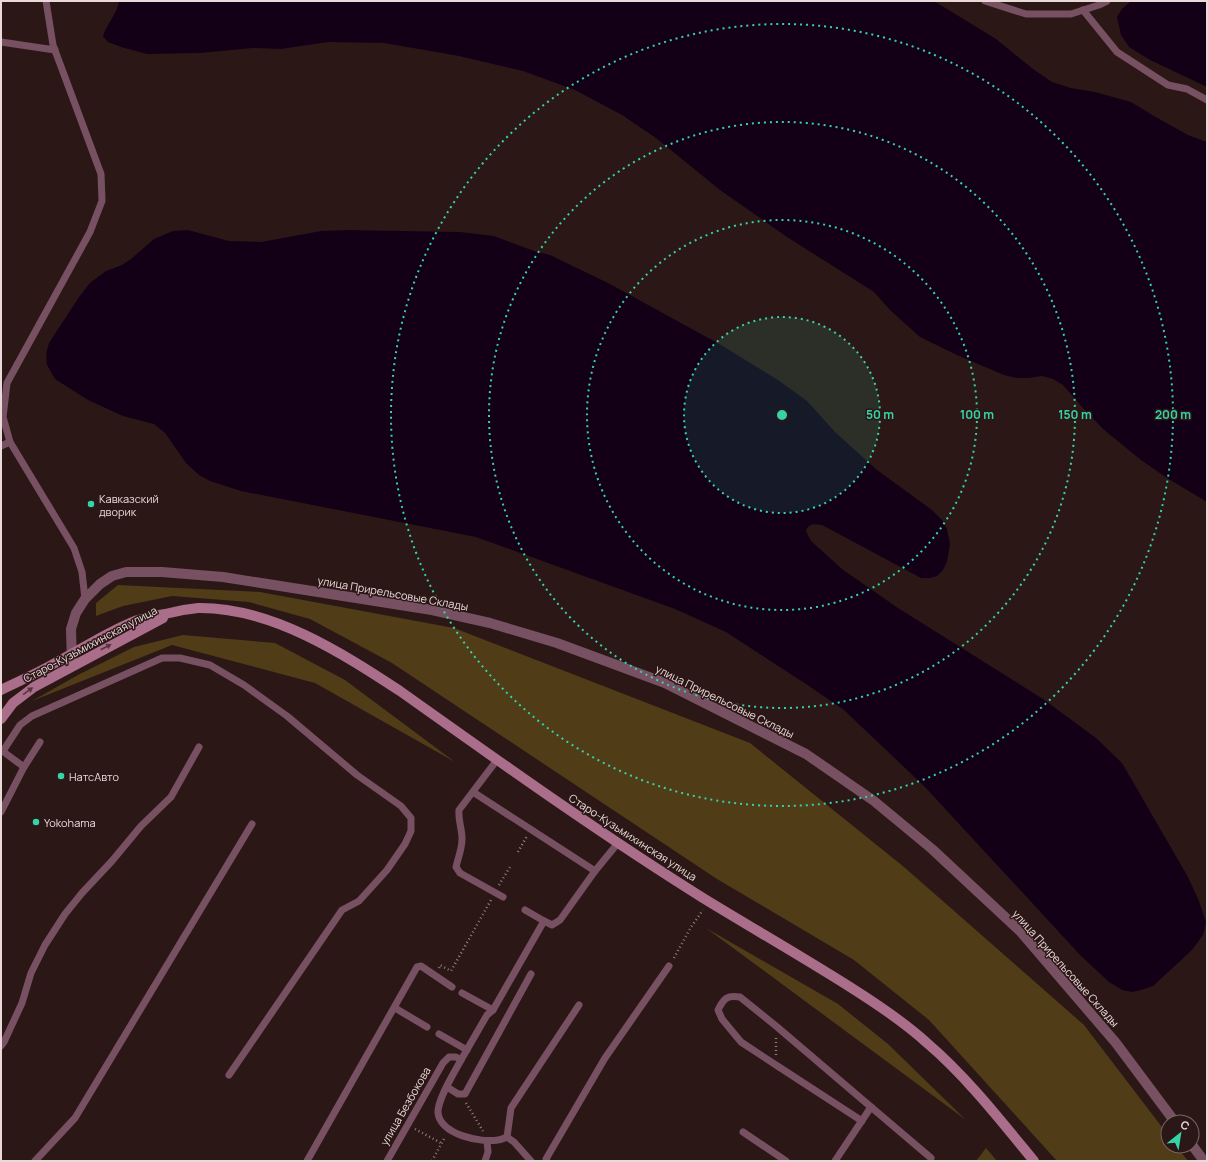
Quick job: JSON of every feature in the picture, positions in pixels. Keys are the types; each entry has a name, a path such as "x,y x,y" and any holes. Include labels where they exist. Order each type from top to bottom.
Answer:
{"main road":[{"name":"Старо-Кузьмихинская улица","path":"1,690 56,663 111,632 130,623 150,617 198,608 239,613 295,630 374,674 618,843 709,902 811,962 886,1010 946,1060 994,1113 1034,1161"},
{"name":"Старо-Кузьмихинская улица","path":"1,719 13,703 27,691 176,612"}],"street":[{"name":"улица Прирельсовые Склады","path":"72,666 71,654 73,624 76,613 84,599 100,584 112,576 126,572 162,572 223,577 432,610 490,623 557,643 665,683 806,754 874,801 932,849 1020,931 1116,1043 1169,1114"}],"lane":[{"path":"46,1 53,45 101,174 102,201 90,232 7,383 3,417 10,442 74,548 82,572 84,599"},
{"path":"985,1 1026,14 1071,14 1099,6 1106,1"},
{"path":"1083,10 1117,52 1168,85 1187,89 1207,100"},
{"path":"1,42 55,50"},
{"path":"1,446 10,442"},
{"path":"24,767 2,750 20,725 32,716 162,658 180,658 210,665 244,685 287,716 357,775 401,806 411,818 411,831 406,844 387,870 359,901 342,910 229,1075"},
{"path":"1,812 24,767 40,742"},
{"path":"1,1046 22,1002 31,973 49,938 65,914 82,893 112,861 141,826 171,797 199,747"},
{"path":"497,760 459,810 458,818 462,838 456,867 460,873 503,897"},
{"path":"473,792 595,871"},
{"path":"35,1161 74,1118 252,824"},
{"path":"525,910 552,925 560,920 595,871 618,843"},
{"path":"507,1137 499,1140 487,1141 468,1138 451,1130 443,1124 438,1114 439,1106 461,1060 487,1015 493,1010 544,921"},
{"path":"307,1161 417,967 421,966 452,986"},
{"path":"547,1161 546,1159 605,1058 669,966"},
{"path":"447,1087 458,1094 465,1094 531,974"},
{"path":"462,993 493,1010"},
{"path":"862,1120 741,1042 722,1019 718,1010 727,997 740,997 931,1158"},
{"path":"507,1137 512,1108 578,1005"},
{"path":"395,1008 427,1027"},
{"path":"439,1034 467,1050"},
{"name":"улица Безбокова","path":"386,1161 443,1063 449,1056 456,1057 461,1060"},
{"path":"835,1161 871,1107"},
{"path":"743,1132 786,1161"},
{"path":"507,1137 514,1142 527,1159"},
{"path":"485,1161 488,1152 487,1141"}],"path":[{"path":"518,852 531,829"},
{"path":"505,876 510,867"},
{"path":"440,965 451,972 495,893"},
{"path":"669,966 709,902"},
{"path":"775,1065 776,1026"},
{"path":"465,1094 464,1100 484,1133 487,1141"},
{"path":"432,1161 443,1139 451,1130"},
{"path":"422,1132 441,1143"}],"shaded area":[{"path":"119,1 934,1 996,39 1033,69 1052,82 1131,102 1188,135 1207,142 1207,502 1167,478 1141,460 1103,429 1063,385 1053,379 1042,376 1016,378 1004,375 920,337 890,310 874,292 787,237 720,190 656,138 622,115 575,90 523,71 459,56 384,43 328,42 281,49 253,48 200,53 147,54 108,42 103,36"},
{"path":"1131,1 1207,1 1207,87 1150,60 1129,47 1121,35 1117,17 1122,9"},
{"path":"188,230 229,241 261,242 321,231 347,230 460,232 494,236 534,251 550,255 610,284 721,345 778,380 807,401 835,432 877,470 932,510 942,520 947,529 950,544 947,562 943,570 937,576 921,578 822,525 812,525 807,528 806,531 811,541 842,569 898,608 1043,699 1096,738 1122,763 1188,877 1199,901 1206,922 1203,935 1192,950 1153,986 1132,992 1122,990 1109,982 1081,956 925,787 844,710 726,632 675,609 476,537 241,491 210,481 199,475 186,463 165,433 154,424 123,416 88,400 55,379 47,365 46,354 49,343 90,283 106,271 122,265 131,259 154,239 173,231"},
{"path":"118,585 260,592 454,628 750,743 904,867 1084,1025 1160,1125 1160,1154 1182,1154 1188,1161 1057,1161 929,1020 854,960 717,879 392,663 310,619 249,602 172,596 123,606 96,616 96,603"},
{"path":"183,635 275,643 345,680 455,762 315,683 172,645 32,701 78,675 134,647"},
{"path":"706,928 838,1004 888,1044 966,1120"},
{"path":"986,1148 997,1161 976,1161"}],"place":[{"name":"Кавказский дворик","path":"91,504"},
{"name":"НатсАвто","path":"61,776"},
{"name":"Yokohama","path":"36,822"}]}
